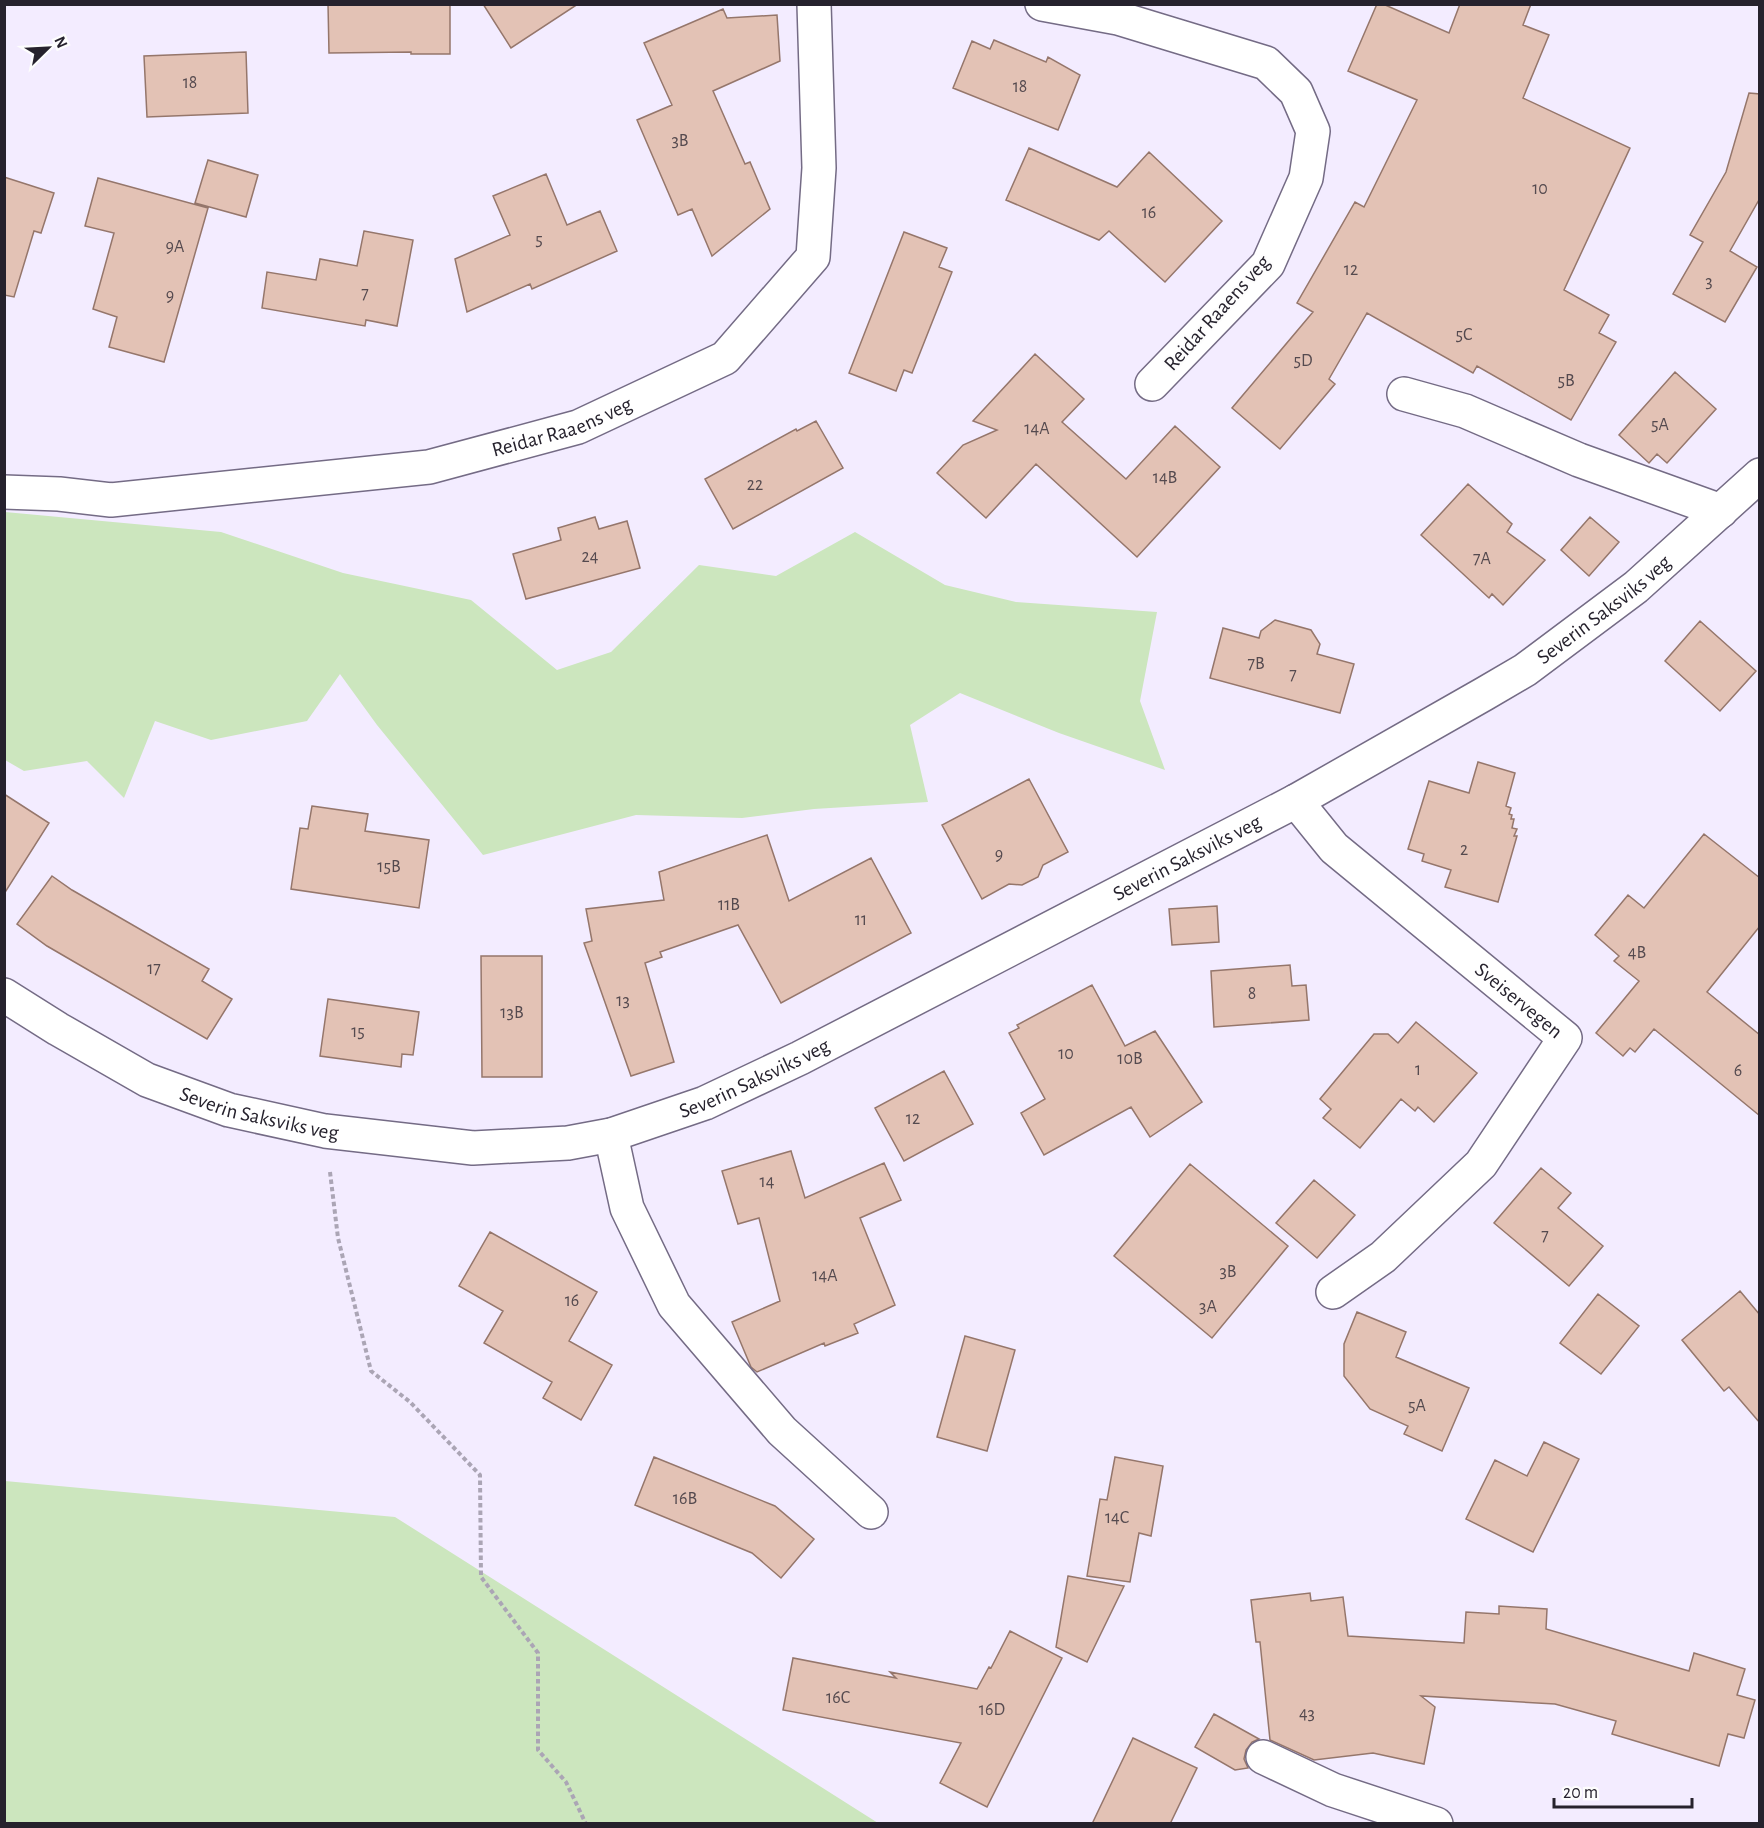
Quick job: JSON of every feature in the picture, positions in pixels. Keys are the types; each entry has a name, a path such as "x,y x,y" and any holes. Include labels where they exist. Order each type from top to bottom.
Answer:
{"street":[{"name":"Reidar Raaens veg","path":"4,492 59,494 111,500 429,467 578,427 725,358 813,257 819,168 814,4"},
{"name":"Reidar Raaens veg","path":"1042,4 1118,18 1266,63 1296,92 1313,131 1306,178 1268,264 1152,384"},
{"path":"1404,394 1465,411 1578,460 1721,511"},
{"name":"Severin Saksviks veg","path":"4,995 147,1080 229,1110 325,1131 473,1148 568,1143 611,1135 705,1103 800,1058 1296,801 1525,670 1636,587 1759,477"},
{"name":"Sveiservegen","path":"1296,801 1334,848 1565,1038 1481,1164 1383,1257 1333,1292"},
{"path":"611,1135 627,1208 674,1305 782,1431 871,1512"},
{"path":"1263,1757 1334,1790 1436,1824"}],"path":[{"path":"325,1131 338,1239 371,1371 410,1402 480,1476 481,1577 538,1653 538,1750 566,1782 585,1824"}],"green space":[{"path":"5,512 221,532 343,573 471,600 557,670 611,652 699,565 776,576 855,532 945,585 1016,602 1157,612 1140,701 1165,770 1059,733 960,693 910,725 928,802 814,809 742,818 636,815 483,855 377,725 340,674 307,721 211,740 155,721 124,798 87,761 24,771 5,760"},
{"path":"5,1481 395,1517 878,1823 5,1823"}],"building":[{"path":"328,4 450,4 450,54 329,53"},
{"path":"483,4 578,4 511,48"},
{"path":"1377,4 1383,4 1449,33 1460,4 1531,4 1523,25 1549,35 1523,98 1630,148 1564,290 1609,315 1599,333 1616,342 1571,420 1477,366 1473,373 1367,313 1329,379 1335,384 1280,449 1232,408 1313,312 1297,303 1355,202 1364,207 1417,100 1348,71"},
{"path":"723,9 727,18 777,15 780,61 713,91 745,164 750,162 770,209 712,256 692,209 678,215 637,120 672,105 644,43"},
{"path":"994,40 1046,62 1048,57 1080,75 1058,130 953,88 972,41 990,49"},
{"path":"246,52 248,113 147,117 144,56"},
{"path":"1749,93 1760,94 1760,198 1730,251 1757,267 1725,322 1673,294 1703,242 1690,235 1726,172"},
{"path":"1029,148 1117,187 1149,152 1222,221 1165,282 1109,231 1099,240 1006,200"},
{"path":"208,160 258,175 246,217 195,203"},
{"path":"546,174 567,225 600,211 617,251 532,289 530,284 467,312 455,259 510,235 493,196"},
{"path":"4,177 54,193 41,233 34,231 14,297 4,295"},
{"path":"98,178 208,208 164,362 109,347 117,317 93,309 114,233 85,226"},
{"path":"364,231 413,240 397,326 366,320 365,326 262,308 267,272 316,280 320,259 357,266"},
{"path":"904,232 947,248 939,267 952,272 912,373 904,370 896,391 849,373"},
{"path":"1035,354 1084,399 1062,422 1126,479 1175,426 1220,467 1137,557 1036,464 986,518 937,473 963,445 997,430 973,421"},
{"path":"1675,372 1716,409 1667,463 1657,454 1649,463 1619,435"},
{"path":"816,421 843,468 733,529 705,479 796,429 797,431"},
{"path":"1468,484 1512,524 1507,532 1545,560 1503,605 1492,594 1489,598 1421,535"},
{"path":"595,517 599,529 627,521 640,568 526,599 513,554 561,540 558,528"},
{"path":"1590,517 1619,542 1589,576 1561,550"},
{"path":"1275,620 1311,630 1320,644 1317,654 1354,664 1340,713 1210,678 1223,628 1259,638 1261,631"},
{"path":"1700,621 1756,671 1720,711 1665,661"},
{"path":"1478,762 1515,773 1506,806 1511,808 1509,814 1512,815 1511,819 1514,819 1512,828 1517,829 1514,836 1517,836 1498,902 1445,887 1451,870 1422,861 1424,854 1408,849 1429,781 1469,793"},
{"path":"1029,779 1068,852 1043,865 1038,877 1022,885 1009,884 982,899 942,825"},
{"path":"4,794 49,823 4,894"},
{"path":"312,806 368,814 365,831 429,840 419,908 291,889 300,828 308,829"},
{"path":"1704,834 1760,878 1760,926 1707,992 1760,1035 1760,1116 1654,1029 1635,1052 1630,1048 1623,1056 1596,1033 1639,981 1614,961 1619,956 1595,935 1628,895 1644,908"},
{"path":"767,835 789,901 871,858 911,933 781,1003 738,925 660,952 662,957 645,963 674,1062 631,1076 584,943 592,941 586,909 664,900 659,872"},
{"path":"52,876 72,890 209,969 202,981 232,999 207,1039 47,946 17,924"},
{"path":"1217,906 1219,942 1172,945 1169,909"},
{"path":"481,956 542,956 542,1077 482,1077"},
{"path":"1290,965 1292,986 1306,985 1309,1020 1214,1027 1211,971"},
{"path":"1092,985 1125,1046 1155,1031 1202,1102 1150,1137 1131,1107 1044,1155 1021,1113 1045,1099 1009,1033 1019,1028 1017,1025"},
{"path":"328,999 419,1012 413,1055 402,1054 401,1067 320,1056"},
{"path":"1416,1022 1477,1073 1434,1122 1418,1107 1415,1111 1401,1099 1360,1148 1323,1118 1331,1109 1320,1099 1374,1034 1388,1034 1398,1043"},
{"path":"944,1071 973,1124 904,1161 875,1108"},
{"path":"791,1151 805,1198 884,1163 901,1200 860,1218 895,1305 854,1324 858,1333 825,1346 824,1343 757,1372 751,1367 732,1322 780,1301 759,1218 738,1224 722,1171"},
{"path":"1190,1164 1288,1246 1212,1338 1114,1256"},
{"path":"1541,1168 1571,1193 1558,1208 1603,1246 1569,1286 1494,1223"},
{"path":"1314,1180 1355,1215 1317,1258 1276,1223"},
{"path":"490,1232 597,1292 569,1341 612,1365 581,1420 543,1398 552,1382 484,1343 503,1311 459,1286"},
{"path":"1740,1291 1760,1315 1760,1423 1729,1387 1724,1391 1682,1340"},
{"path":"1598,1294 1639,1326 1601,1374 1560,1343"},
{"path":"1357,1312 1406,1332 1396,1357 1469,1388 1442,1451 1404,1434 1408,1426 1370,1409 1344,1376 1344,1344"},
{"path":"965,1336 1015,1350 987,1451 937,1437"},
{"path":"1544,1442 1579,1459 1533,1552 1466,1519 1495,1460 1527,1476"},
{"path":"654,1457 775,1506 814,1539 781,1578 752,1553 635,1505"},
{"path":"1115,1457 1163,1466 1151,1536 1139,1533 1130,1582 1087,1576 1100,1499 1107,1500"},
{"path":"1068,1576 1124,1586 1087,1662 1056,1647"},
{"path":"1310,1593 1311,1601 1343,1597 1348,1636 1464,1643 1466,1612 1499,1614 1499,1606 1547,1609 1546,1629 1689,1671 1694,1653 1745,1669 1737,1695 1755,1700 1744,1738 1728,1734 1719,1766 1612,1734 1616,1721 1555,1704 1421,1696 1435,1707 1424,1764 1373,1753 1314,1760 1270,1740 1260,1642 1256,1642 1251,1600"},
{"path":"1010,1631 1062,1658 987,1807 940,1783 961,1743 783,1710 793,1658 896,1678 890,1672 977,1689"},
{"path":"1214,1714 1259,1739 1252,1742 1246,1750 1244,1759 1248,1768 1235,1770 1195,1747"},
{"path":"1133,1738 1197,1768 1170,1824 1092,1824"}]}
